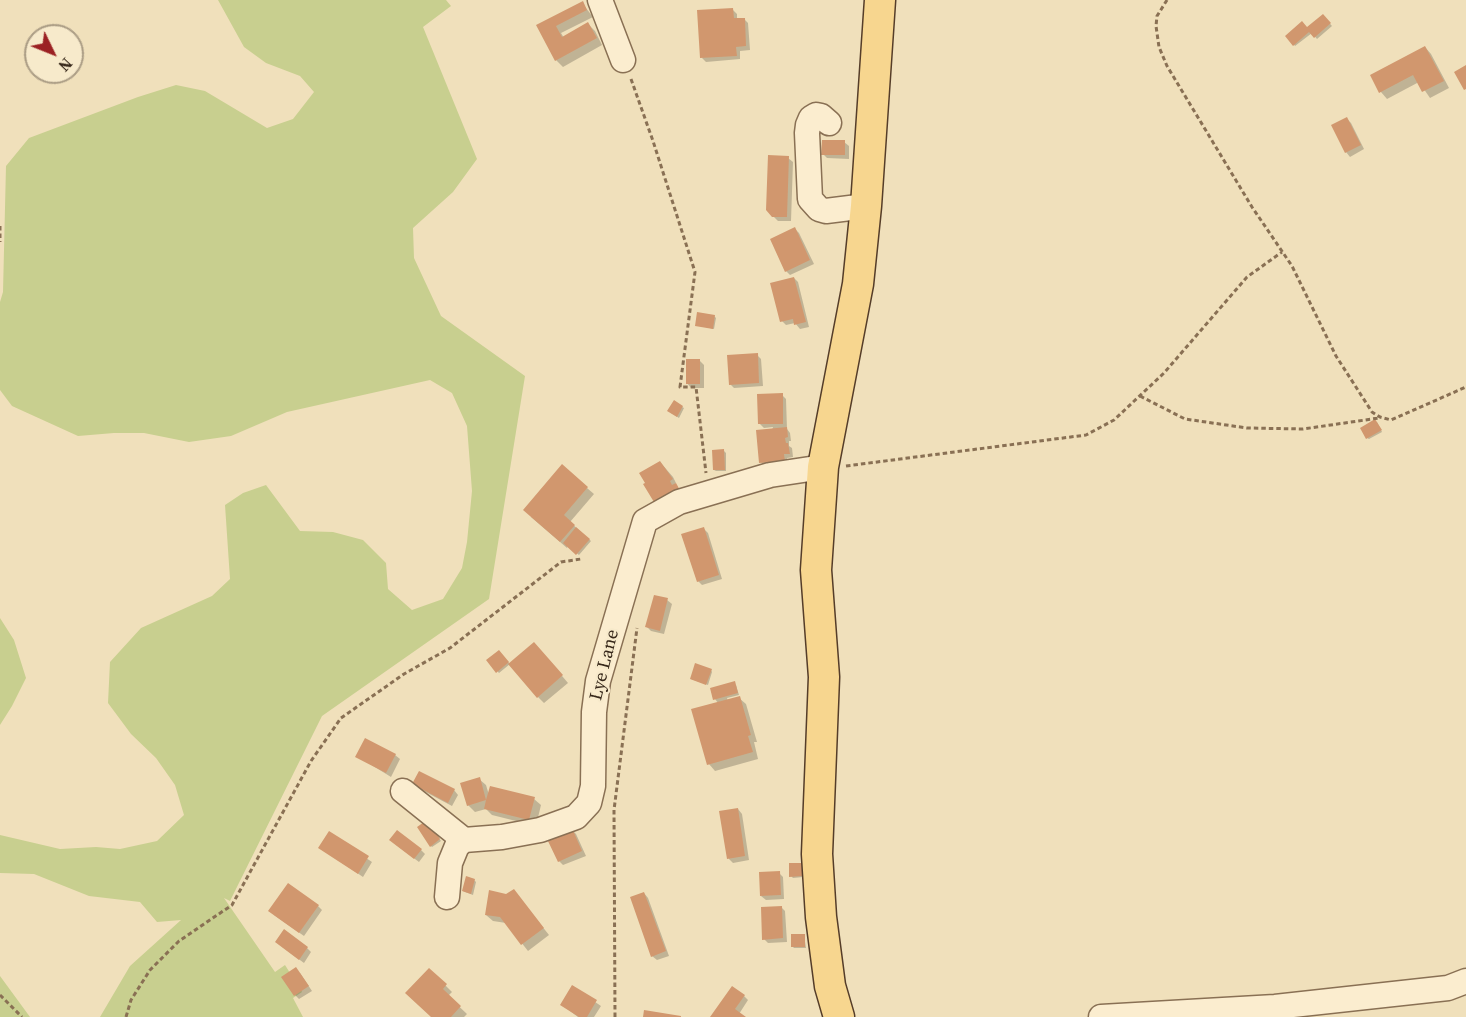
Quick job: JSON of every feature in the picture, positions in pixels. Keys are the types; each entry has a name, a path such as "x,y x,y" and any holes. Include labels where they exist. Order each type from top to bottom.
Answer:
{"main road":[{"path":"839,1017 830,986 821,917 817,854 824,677 816,570 837,466 858,284 866,206 880,0"}],"street":[{"path":"600,0 623,60"},
{"path":"830,123 816,115 811,118 808,125 810,199 826,211 866,206"},
{"name":"Lye Lane","path":"464,840 502,837 540,830 576,817 585,811 592,795 594,712 598,681 645,521 679,502 770,475 837,466"},
{"path":"403,791 464,840 457,846 450,863 447,897"},
{"path":"1101,1017 1275,1007 1448,988 1466,981"}],"path":[{"path":"1167,0 1157,16 1156,26 1159,47 1167,66 1223,162 1292,267 1336,356 1372,412 1391,420 1466,387"},
{"path":"623,60 653,141 695,272 680,387 696,387 709,493"},
{"path":"0,226 0,242"},
{"path":"837,466 1086,435 1113,420 1164,373 1247,277 1282,252"},
{"path":"1140,395 1185,419 1247,428 1304,429 1380,417"},
{"path":"126,1017 131,1000 150,970 180,941 232,905 311,761 341,718 404,674 450,648 561,562 581,559"},
{"path":"615,1017 614,810 633,642 638,621"},
{"path":"0,995 22,1017"}],"green space":[{"path":"218,0 446,0 451,6 423,27 477,159 453,192 413,228 414,258 441,316 525,376 489,599 322,716 230,901 224,898 275,972 285,965 302,992 293,998 303,1017 100,1017 130,966 181,920 157,922 140,902 89,896 34,874 0,873 0,835 60,849 96,847 120,849 157,841 184,815 175,785 156,758 131,734 108,703 110,662 141,628 212,596 230,579 225,505 243,493 266,485 300,531 333,532 363,540 386,563 388,589 412,610 443,599 462,568 467,542 472,491 467,426 452,393 430,380 287,412 231,436 189,442 144,433 78,436 12,406 0,390 0,302 3,292 6,166 29,138 176,85 205,91 267,128 293,119 314,92 300,76 266,63 244,47"},
{"path":"0,618 14,640 26,678 0,725"},
{"path":"0,976 30,1017 0,1017"}],"building":[{"path":"583,1 587,10 556,26 562,37 588,22 597,38 555,61 536,25"},
{"path":"733,8 734,18 745,18 746,46 736,47 737,56 700,58 697,10"},
{"path":"1323,14 1331,23 1314,38 1309,32 1293,46 1285,36 1302,21 1307,27"},
{"path":"1425,46 1444,81 1422,92 1413,75 1379,93 1370,75"},
{"path":"1466,65 1466,89 1464,90 1454,72"},
{"path":"1347,117 1361,145 1345,153 1331,125"},
{"path":"822,140 845,140 845,155 821,155"},
{"path":"768,155 789,156 787,217 772,217 766,210"},
{"path":"795,227 810,260 785,272 770,239"},
{"path":"794,277 806,322 794,325 793,319 780,322 770,283"},
{"path":"697,312 715,315 713,329 695,326"},
{"path":"758,353 759,383 729,385 727,355"},
{"path":"686,359 700,359 700,384 686,384"},
{"path":"783,393 783,424 758,424 757,394"},
{"path":"674,400 683,406 677,417 667,411"},
{"path":"1375,419 1382,430 1366,439 1360,428"},
{"path":"787,427 788,437 785,438 790,454 784,454 785,461 759,463 756,430"},
{"path":"724,449 725,470 713,470 712,450"},
{"path":"660,461 673,479 670,481 672,485 676,483 681,492 657,507 639,473"},
{"path":"562,464 588,487 564,515 575,525 560,542 523,510"},
{"path":"576,527 590,539 576,555 563,543"},
{"path":"704,527 719,575 697,582 681,534"},
{"path":"654,595 668,598 660,631 645,627"},
{"path":"534,642 563,675 537,698 508,664"},
{"path":"499,650 509,662 496,673 486,660"},
{"path":"695,663 712,669 706,685 690,679"},
{"path":"735,681 738,693 713,700 710,688"},
{"path":"740,696 751,735 748,736 753,752 707,765 691,709"},
{"path":"365,738 396,754 386,773 355,757"},
{"path":"419,771 455,789 448,803 412,784"},
{"path":"480,777 486,800 467,806 460,783"},
{"path":"490,786 535,797 529,820 484,809"},
{"path":"738,808 745,856 727,859 719,811"},
{"path":"427,820 440,839 430,847 417,827"},
{"path":"572,828 582,851 558,862 547,839"},
{"path":"397,830 422,849 414,859 389,840"},
{"path":"329,831 369,856 358,874 318,848"},
{"path":"789,863 802,863 802,876 789,877"},
{"path":"780,871 781,895 760,896 759,872"},
{"path":"466,876 475,879 471,894 462,891"},
{"path":"288,883 319,905 299,933 268,911"},
{"path":"514,889 544,928 521,945 500,917 485,915 489,890 506,894"},
{"path":"644,892 666,951 651,957 630,897"},
{"path":"782,906 783,938 762,940 761,907"},
{"path":"284,929 308,947 299,960 275,942"},
{"path":"791,934 805,934 805,947 791,947"},
{"path":"296,967 309,986 294,996 281,977"},
{"path":"429,968 447,984 443,989 461,1006 451,1017 431,1017 405,993"},
{"path":"572,985 597,1000 587,1017 579,1017 560,1005"},
{"path":"732,986 745,995 735,1009 746,1017 710,1017"},
{"path":"644,1010 681,1016 681,1017 643,1017"}]}
